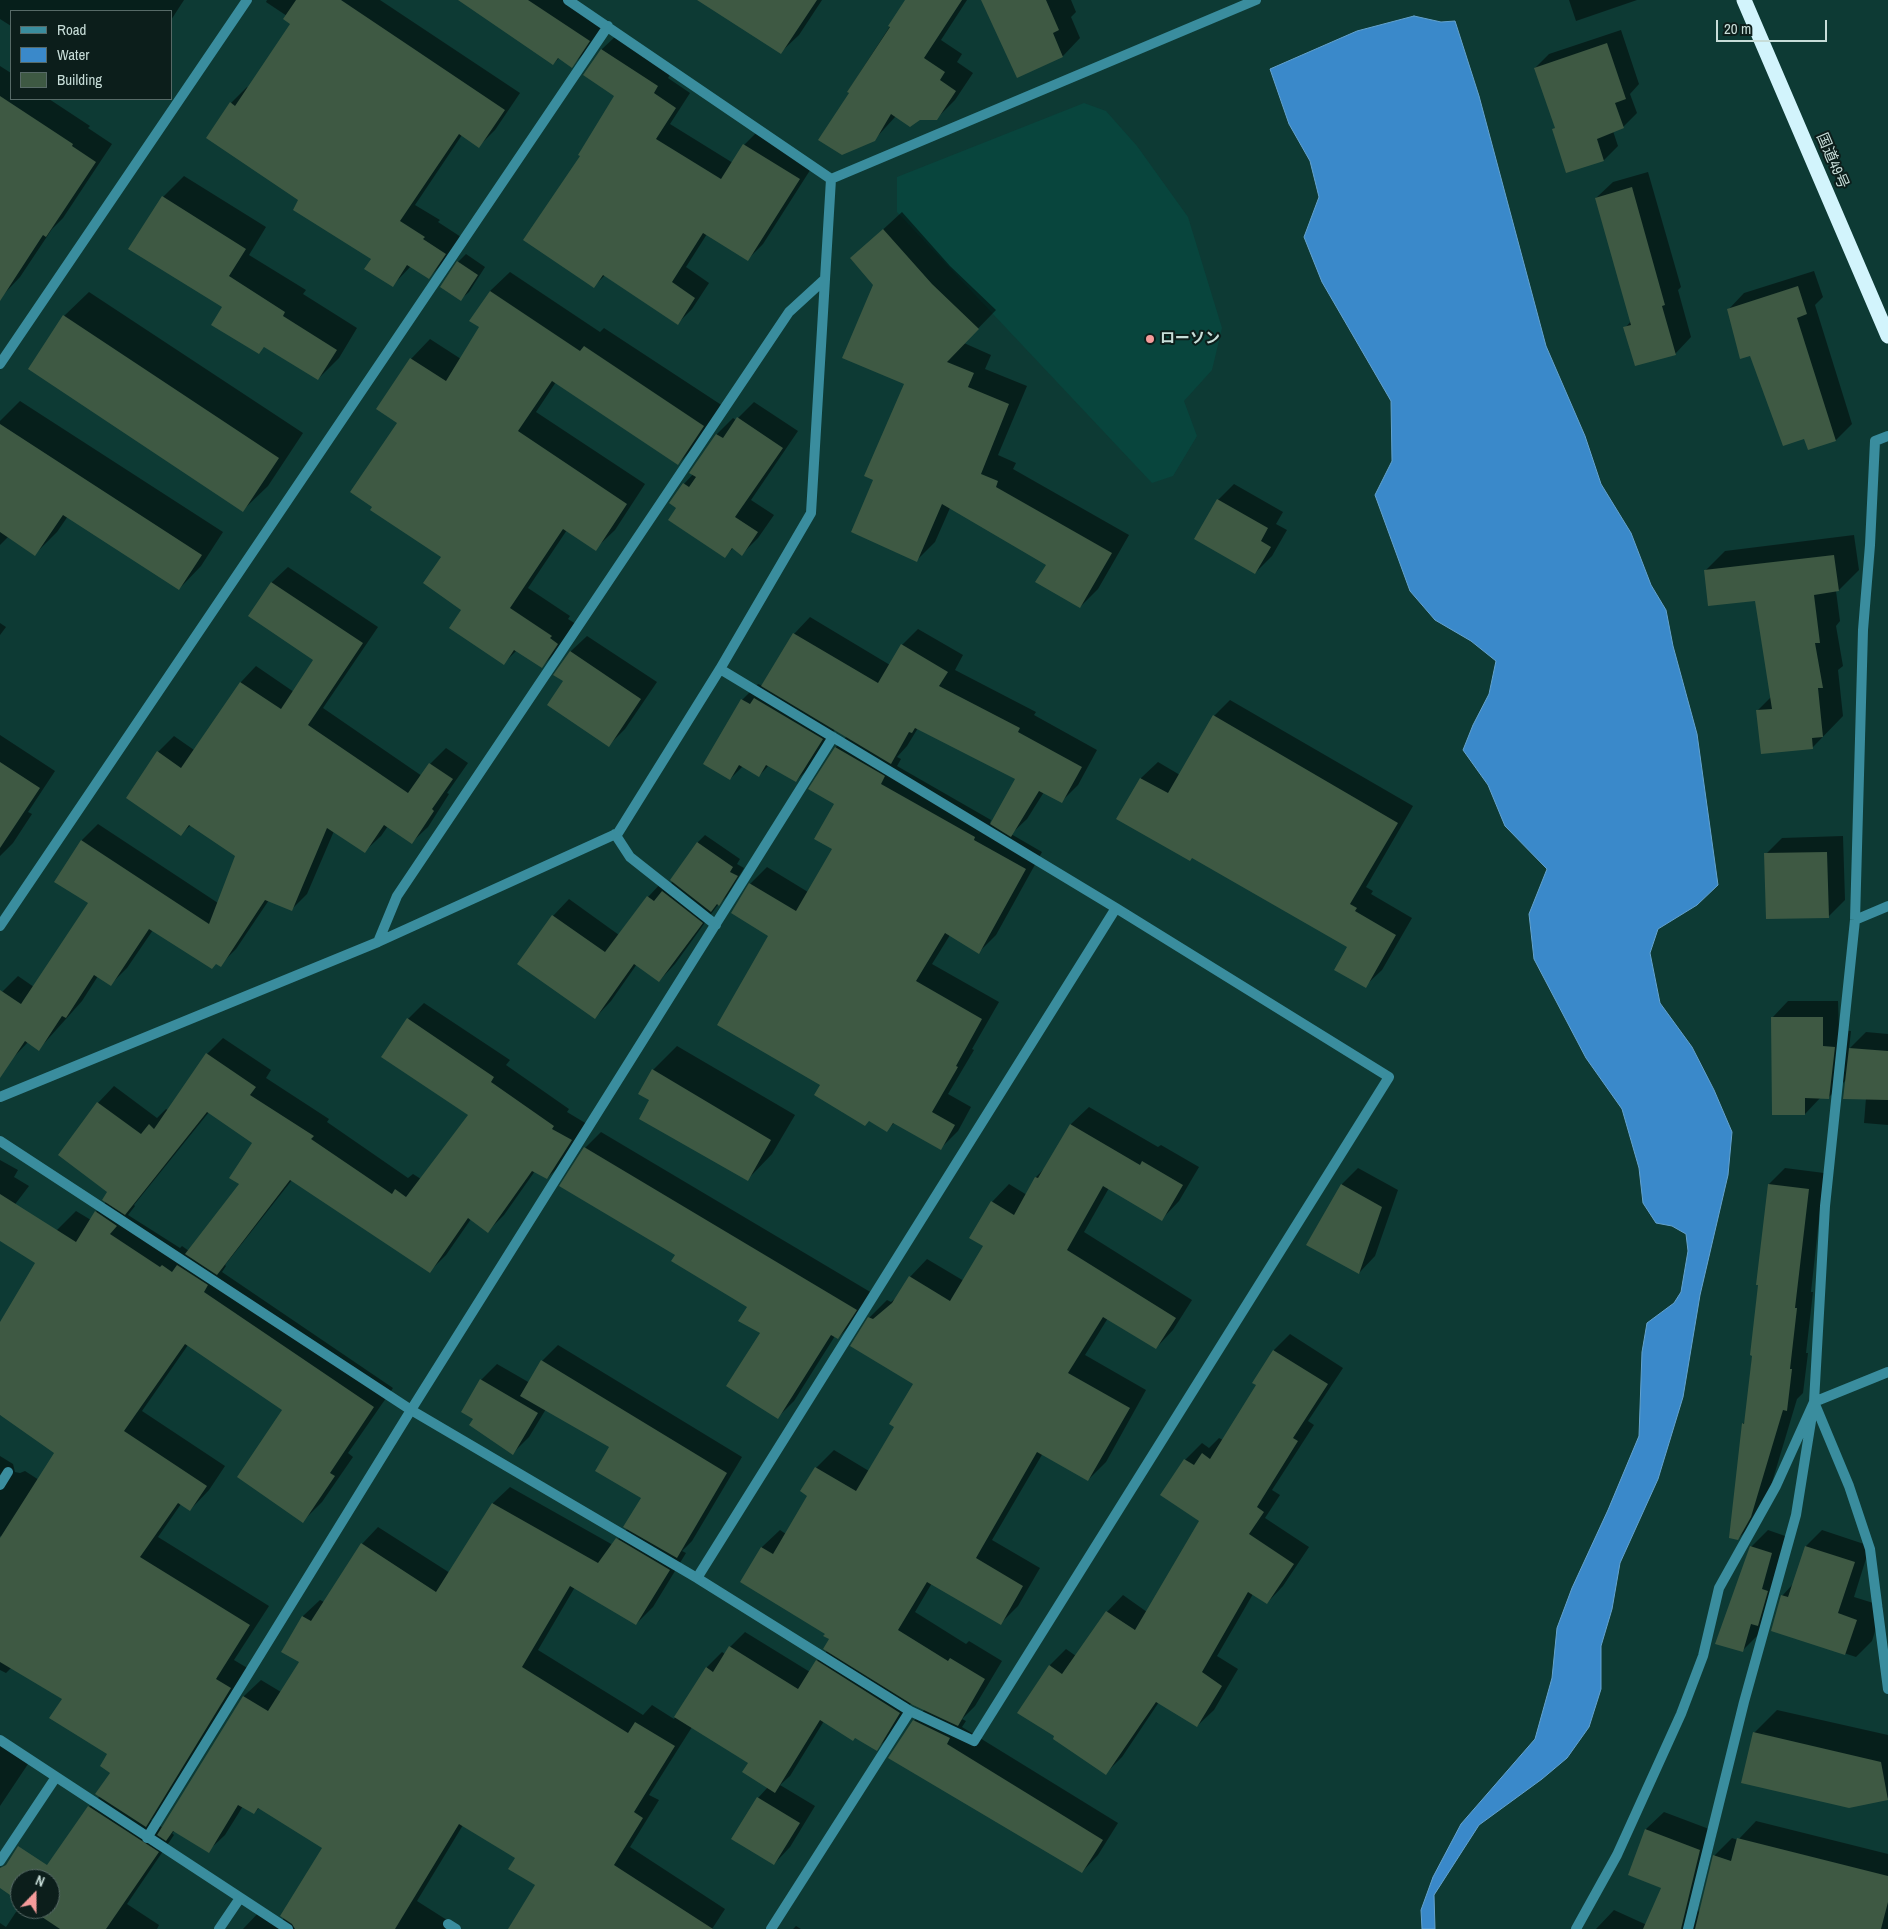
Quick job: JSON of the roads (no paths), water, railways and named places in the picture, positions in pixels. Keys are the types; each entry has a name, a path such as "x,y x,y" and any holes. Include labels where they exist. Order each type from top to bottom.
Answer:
{"highway":[{"name":"国道49号","path":"1744,0 1888,336"}],"street":[{"path":"0,364 247,0"},
{"path":"568,0 831,180"},
{"path":"831,180 1256,0"},
{"path":"0,926 608,26"},
{"path":"0,1098 378,942 618,833 720,669 811,513 831,180"},
{"path":"378,942 397,896 789,312 825,279"},
{"path":"1688,1929 1744,1702 1796,1515 1814,1402 1825,1206 1855,920 1863,630 1870,545 1875,441 1888,436"},
{"path":"0,1141 411,1410 697,1578 910,1712 974,1741 1389,1077 1116,908 720,669"},
{"path":"147,1838 411,1410 834,737"},
{"path":"615,834 630,857 716,925"},
{"path":"1855,920 1888,906"},
{"path":"697,1578 1116,908"},
{"path":"1576,1929 1617,1855 1681,1714 1702,1656 1719,1588 1776,1486 1814,1402 1888,1372"},
{"path":"1814,1402 1849,1486 1870,1548 1888,1690"},
{"path":"0,1485 8,1472"},
{"path":"771,1929 910,1712"},
{"path":"0,1740 288,1929"},
{"path":"0,1862 56,1777"},
{"path":"219,1929 240,1898"}],"water":[{"path":"1414,16 1441,22 1455,21 1479,96 1546,346 1585,436 1601,484 1631,533 1651,585 1666,610 1673,646 1697,734 1718,885 1697,905 1658,929 1650,953 1660,1003 1692,1047 1714,1090 1732,1132 1728,1175 1700,1295 1683,1397 1658,1479 1620,1563 1612,1609 1601,1646 1601,1689 1589,1727 1567,1758 1542,1779 1479,1825 1434,1895 1435,1929 1422,1929 1421,1910 1433,1877 1461,1824 1535,1739 1552,1678 1557,1628 1572,1588 1639,1436 1642,1352 1647,1323 1674,1303 1681,1292 1688,1251 1686,1234 1672,1226 1656,1223 1643,1203 1639,1168 1622,1109 1586,1058 1534,959 1529,914 1547,869 1505,826 1488,785 1463,750 1489,694 1496,661 1471,641 1435,620 1410,591 1375,495 1392,461 1391,401 1322,282 1304,237 1319,197 1310,161 1289,124 1270,69 1357,31"}],"place":[{"name":"ローソン","path":"1150,339"}]}
